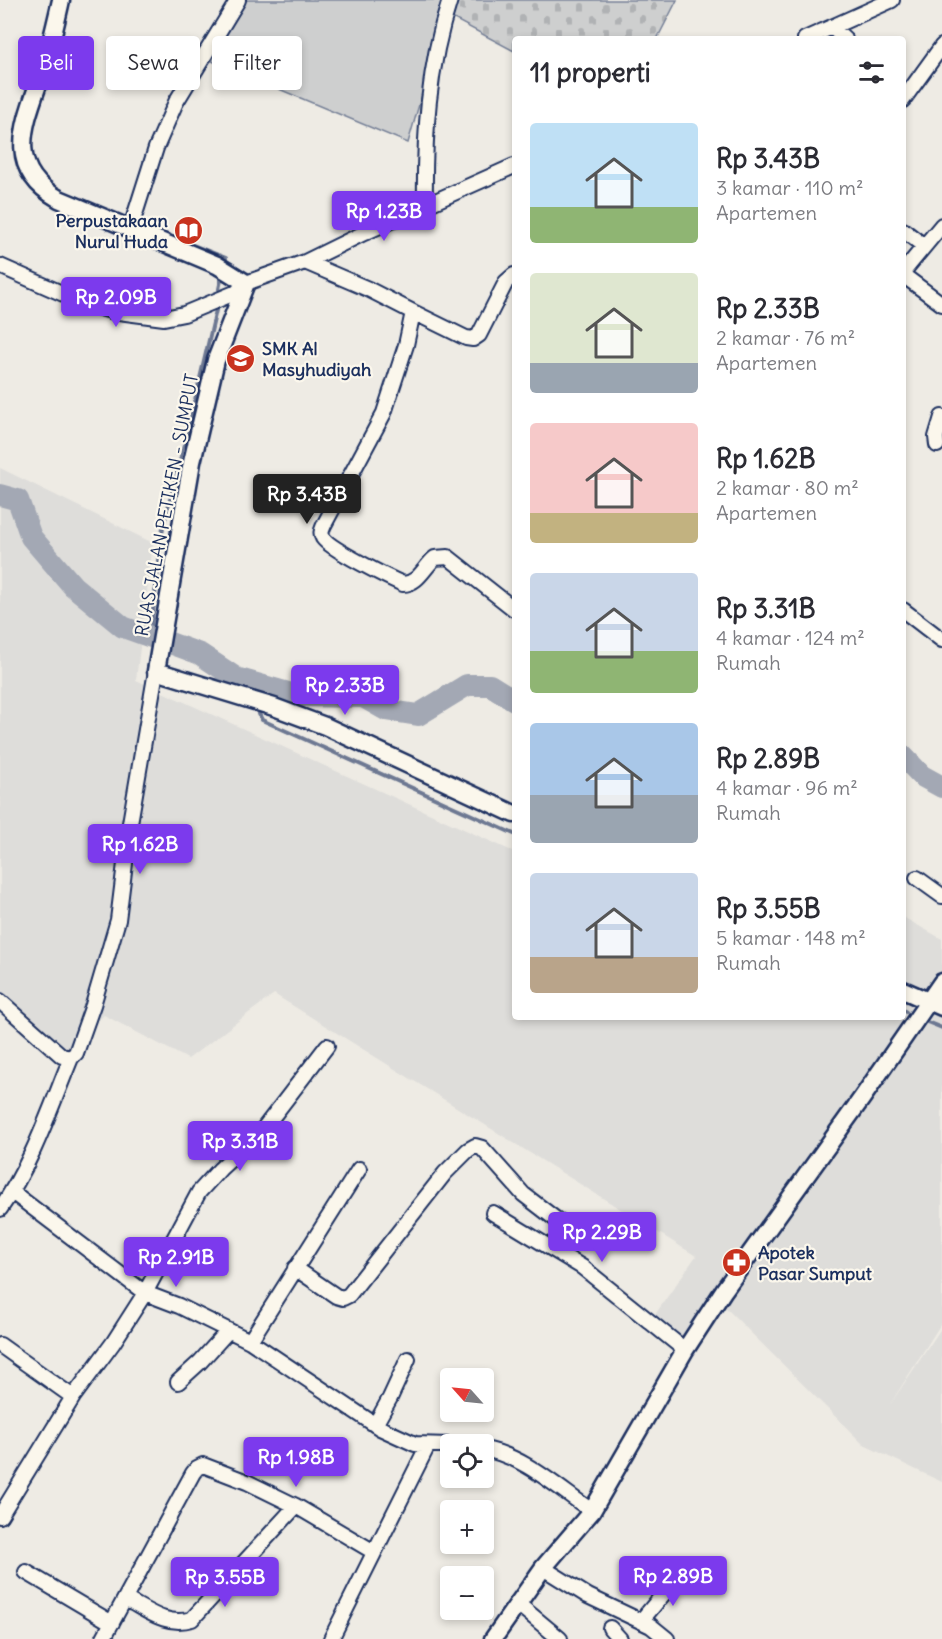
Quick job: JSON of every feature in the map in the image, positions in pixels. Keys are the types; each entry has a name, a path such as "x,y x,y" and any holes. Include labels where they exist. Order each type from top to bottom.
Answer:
{"main road":[{"path":"62,0 23,130 23,154 28,171 35,183 45,192 217,265 246,283"},
{"name":"RUAS JALAN PETIKEN - SUMPUT","path":"156,671 192,462 216,360 246,283"},
{"path":"156,671 282,710 325,726 512,813"},
{"path":"494,1639 543,1568 592,1511 685,1350 724,1290 862,1098 935,1004 942,982"},
{"path":"906,991 935,1004"}],"street":[{"path":"130,230 156,148 176,102 238,0"},
{"path":"424,206 424,164 434,62 450,0"},
{"path":"812,36 892,0"},
{"path":"832,27 841,36"},
{"path":"906,93 942,46"},
{"path":"0,267 84,303 111,311 164,318 184,314 237,292 246,283 305,262 512,167"},
{"path":"906,269 942,225"},
{"path":"906,232 924,246"},
{"path":"305,262 368,289 466,338 473,339 479,335 506,282 512,276"},
{"path":"906,275 942,304"},
{"path":"413,312 406,345 384,413 324,525 321,532 322,537 333,546 403,584 415,581 435,558 447,557 512,607"},
{"path":"937,446 936,437 942,417"},
{"path":"906,612 942,640"},
{"path":"0,1209 12,1192 44,1127 71,1058 76,1053 118,920 130,823 156,671"},
{"path":"917,878 942,896"},
{"path":"0,1001 62,1056 71,1058"},
{"path":"0,1516 74,1397 145,1293 199,1192 220,1169 253,1141 327,1046"},
{"path":"295,1268 336,1296 343,1298 349,1295 445,1173 468,1149 475,1146 482,1148 523,1194 562,1224"},
{"path":"250,1341 358,1169"},
{"path":"12,1192 145,1293 179,1306 250,1341 375,1425 415,1444 440,1445"},
{"path":"493,1213 582,1267 685,1350"},
{"path":"178,1382 228,1331"},
{"path":"0,1345 74,1397"},
{"path":"375,1425 408,1359"},
{"path":"331,1639 428,1444"},
{"path":"494,1450 517,1459 592,1511"},
{"path":"103,1639 196,1468 207,1466 296,1506 374,1552"},
{"path":"125,1599 169,1622 180,1623 192,1619 296,1506"},
{"path":"543,1568 588,1596 656,1629 667,1639"},
{"path":"26,1572 112,1623"},
{"path":"641,1621 680,1574"},
{"path":"518,1604 560,1639"},
{"path":"610,1628 620,1639"}],"shaded area":[{"path":"0,468 153,543 136,680 512,851 512,1020 906,1020 906,919 942,939 942,1322 889,1406 942,1327 942,1482 864,1445 723,1305 695,1354 654,1316 696,1256 274,994 188,1059 104,1015 62,1056 0,1005"}],"green space":[{"path":"238,0 449,0 408,143 281,90 302,90 302,36 223,36"},
{"path":"458,0 677,0 659,36 512,36 512,50 452,18"}],"waterway":[{"path":"155,230 226,258 224,265"},
{"path":"219,289 222,275"},
{"path":"150,636 163,527 216,310"},
{"path":"0,495 18,500 31,537 73,586 123,627 151,637"},
{"path":"170,643 200,654 236,678 299,696 363,697 386,710 418,715 467,685 490,685 512,699"},
{"path":"247,681 250,688"},
{"path":"259,714 262,720 512,833"},
{"path":"906,759 922,776 942,787"},
{"path":"927,1022 942,1028"}],"place":[{"name":"Perpustakaan Nurul Huda","path":"189,231"},
{"name":"SMK Al Masyhudiyah","path":"241,359"},
{"name":"Apotek Pasar Sumput","path":"737,1263"}]}
